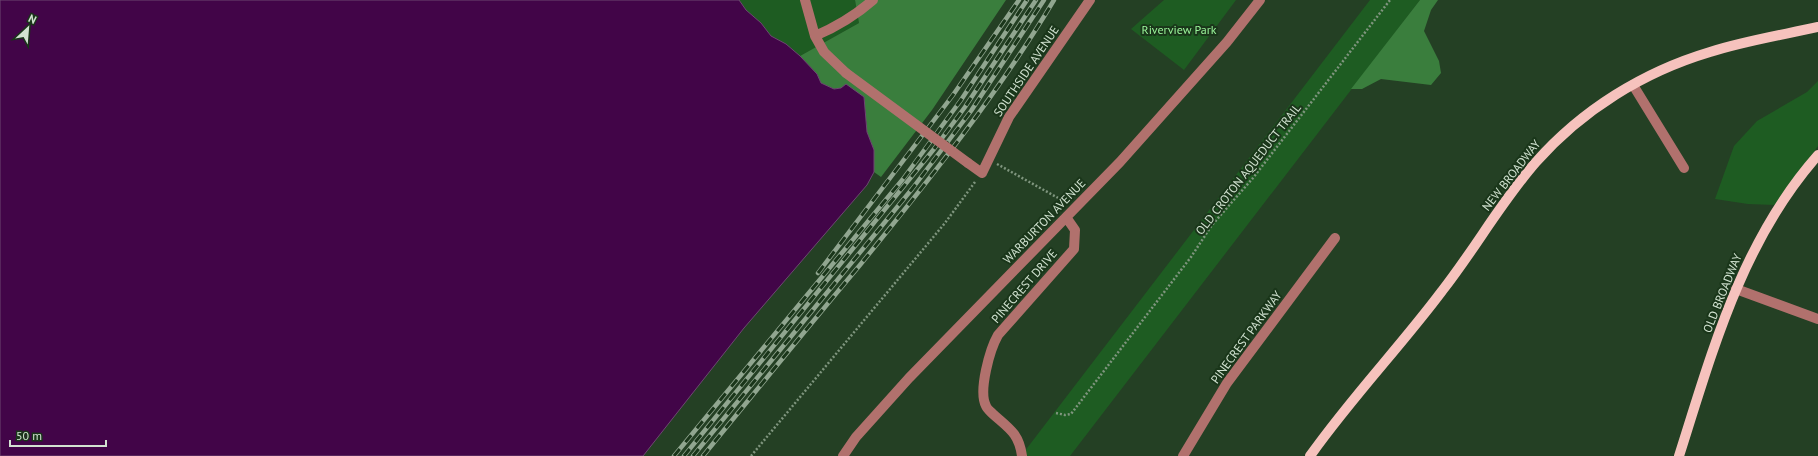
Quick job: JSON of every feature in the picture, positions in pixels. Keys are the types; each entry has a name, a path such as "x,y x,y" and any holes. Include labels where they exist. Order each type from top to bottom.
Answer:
{"main road":[{"name":"NEW BROADWAY","path":"1310,456 1336,421 1406,338 1444,289 1507,199 1536,162 1575,124 1602,103 1665,68 1711,51 1818,27"},
{"name":"OLD BROADWAY","path":"1679,456 1709,362 1736,289 1753,251 1800,175 1818,155"}],"street":[{"path":"805,0 815,36 824,52 846,73 982,173"},
{"path":"815,36 830,30 861,11 873,0"},
{"name":"SOUTHSIDE AVENUE","path":"982,173 1009,117 1090,0"},
{"name":"WARBURTON AVENUE","path":"843,456 856,437 909,378 1120,162 1217,54 1260,0"},
{"path":"1632,85 1684,168"},
{"name":"PINECREST DRIVE","path":"1022,456 1020,443 1013,432 986,407 983,397 984,383 994,343 998,335 1074,249 1075,230 1066,217"},
{"name":"PINECREST PARKWAY","path":"1183,456 1227,383 1335,238"},
{"path":"1736,289 1818,319"}],"path":[{"name":"OLD CROTON AQUEDUCT TRAIL","path":"1056,413 1065,415 1071,414 1191,257 1212,226 1253,178 1390,0"},
{"path":"1007,169 1060,198"},
{"path":"751,456 945,223 982,173"}],"green space":[{"path":"739,0 855,0 859,23 800,56 786,44 771,36 761,23 746,10"},
{"path":"855,0 1006,0 932,110 881,177 874,172 874,150 867,132 864,97 841,88 834,89 821,83 817,74 800,56 859,23"},
{"name":"Riverview Park","path":"1164,0 1236,0 1184,70 1131,29"},
{"path":"1370,0 1420,0 1070,456 1021,456"},
{"path":"1420,0 1438,0 1431,10 1424,31 1439,61 1441,73 1431,85 1381,79 1362,89 1351,89"},
{"path":"1818,81 1818,146 1775,205 1748,204 1715,199 1734,146 1757,121 1807,92"}],"shaded area":[{"path":"0,0 739,0 746,10 761,23 771,36 786,44 800,56 817,74 821,83 834,89 841,88 846,84 864,97 867,132 874,150 874,172 867,185 744,328 643,456 0,456"}],"railway":[{"path":"818,273 953,95 1019,0"},
{"path":"674,456 903,179 961,100 1027,0"},
{"path":"684,456 934,149 965,107 1036,0"},
{"path":"693,456 912,189 971,111 1044,0"},
{"path":"703,456 937,169 1010,69 1054,0"}]}
